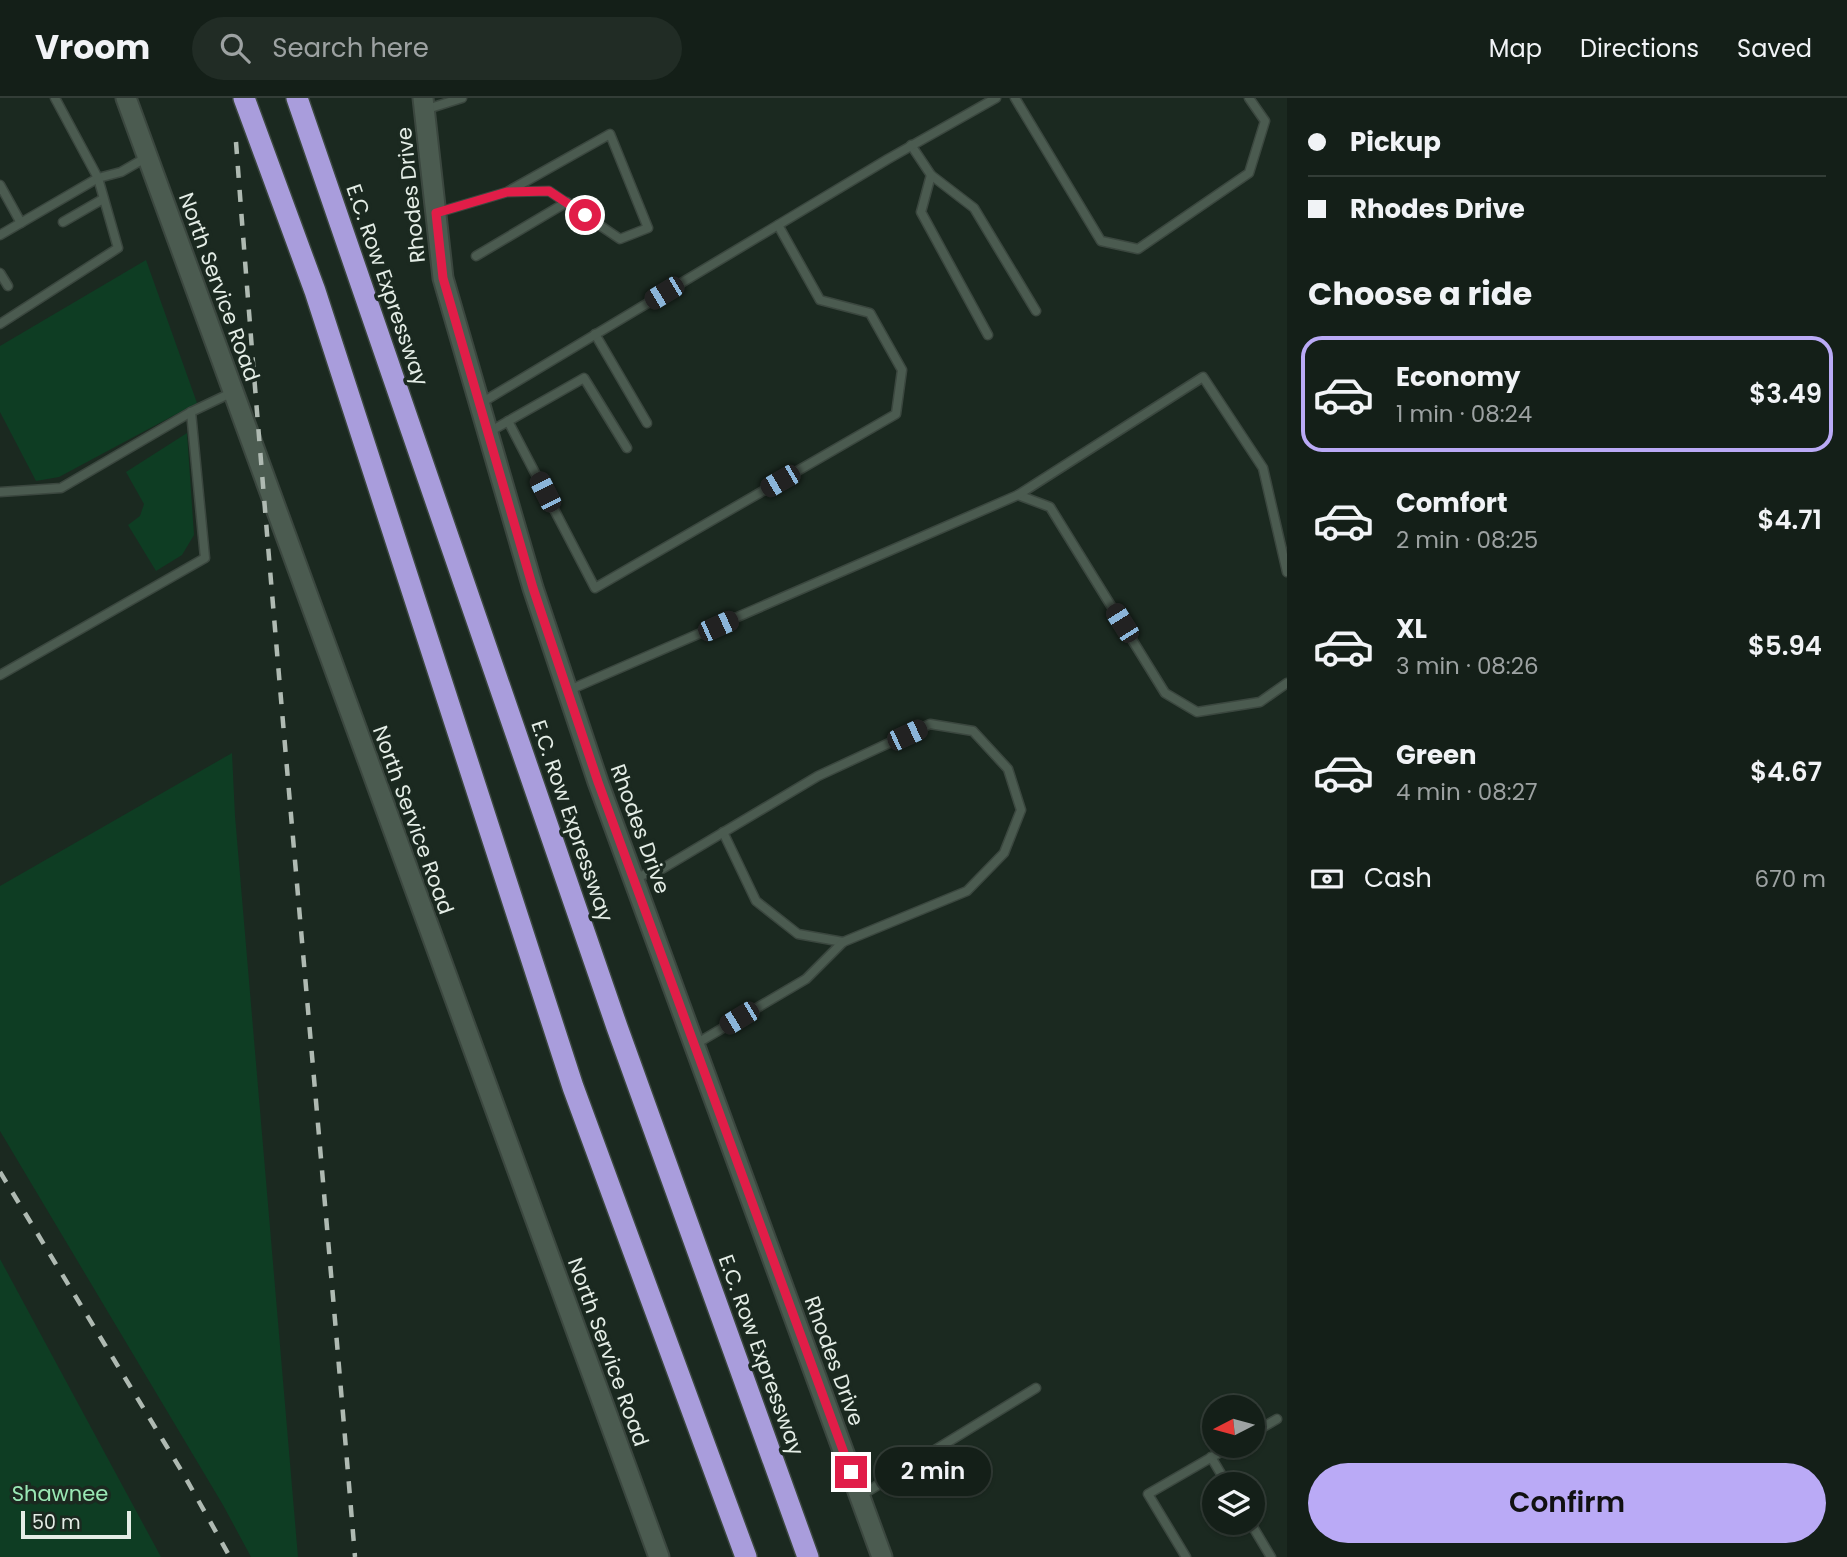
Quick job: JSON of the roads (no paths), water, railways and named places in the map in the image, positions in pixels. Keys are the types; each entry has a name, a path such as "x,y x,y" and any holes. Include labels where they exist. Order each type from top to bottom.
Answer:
{"highway":[{"path":"244,98 315,291 573,1087 746,1557"},
{"name":"E.C. Row Expressway","path":"297,98 617,1027 808,1557"}],"street":[{"name":"North Service Road","path":"126,98 659,1557"},
{"name":"Rhodes Drive","path":"424,104 443,278 478,405 568,691 694,1045 883,1557"}],"lane":[{"path":"0,324 118,248 98,178 55,98"},
{"path":"424,104 462,98"},
{"path":"478,405 911,145 996,98"},
{"path":"1015,98 1101,241 1138,249 1249,173 1265,121 1249,98"},
{"path":"436,213 507,192 610,134 648,228 620,239 549,191 507,192"},
{"path":"911,145 931,175 974,208 1037,311"},
{"path":"0,235 98,178 121,172 147,157"},
{"path":"931,175 921,212 988,335"},
{"path":"0,185 21,223"},
{"path":"63,222 103,199"},
{"path":"476,256 567,202"},
{"path":"508,421 595,588 896,414 902,370 870,313 820,300 778,225"},
{"path":"0,273 8,286"},
{"path":"595,334 647,423"},
{"path":"568,691 1018,495 1203,377 1263,468 1287,572"},
{"path":"487,433 584,378 628,448"},
{"path":"0,492 61,488 191,412 233,392"},
{"path":"0,676 205,558 191,412"},
{"path":"1018,495 1050,507 1165,693 1197,712 1260,702 1287,683"},
{"path":"633,877 660,870 818,776 930,724 973,732 1008,769 1021,810 1004,853 967,891 843,942 806,979 694,1045"},
{"path":"723,832 756,901 798,934 843,942"},
{"path":"860,1496 1036,1388"},
{"path":"1265,1426 1277,1419"},
{"path":"1186,1557 1148,1494 1209,1458"},
{"path":"1258,1535 1271,1557"}],"railway":[{"path":"236,142 355,1557"},
{"path":"0,1172 184,1475 230,1557"}],"park label":[{"name":"Shawnee","path":"60,1494"}]}
